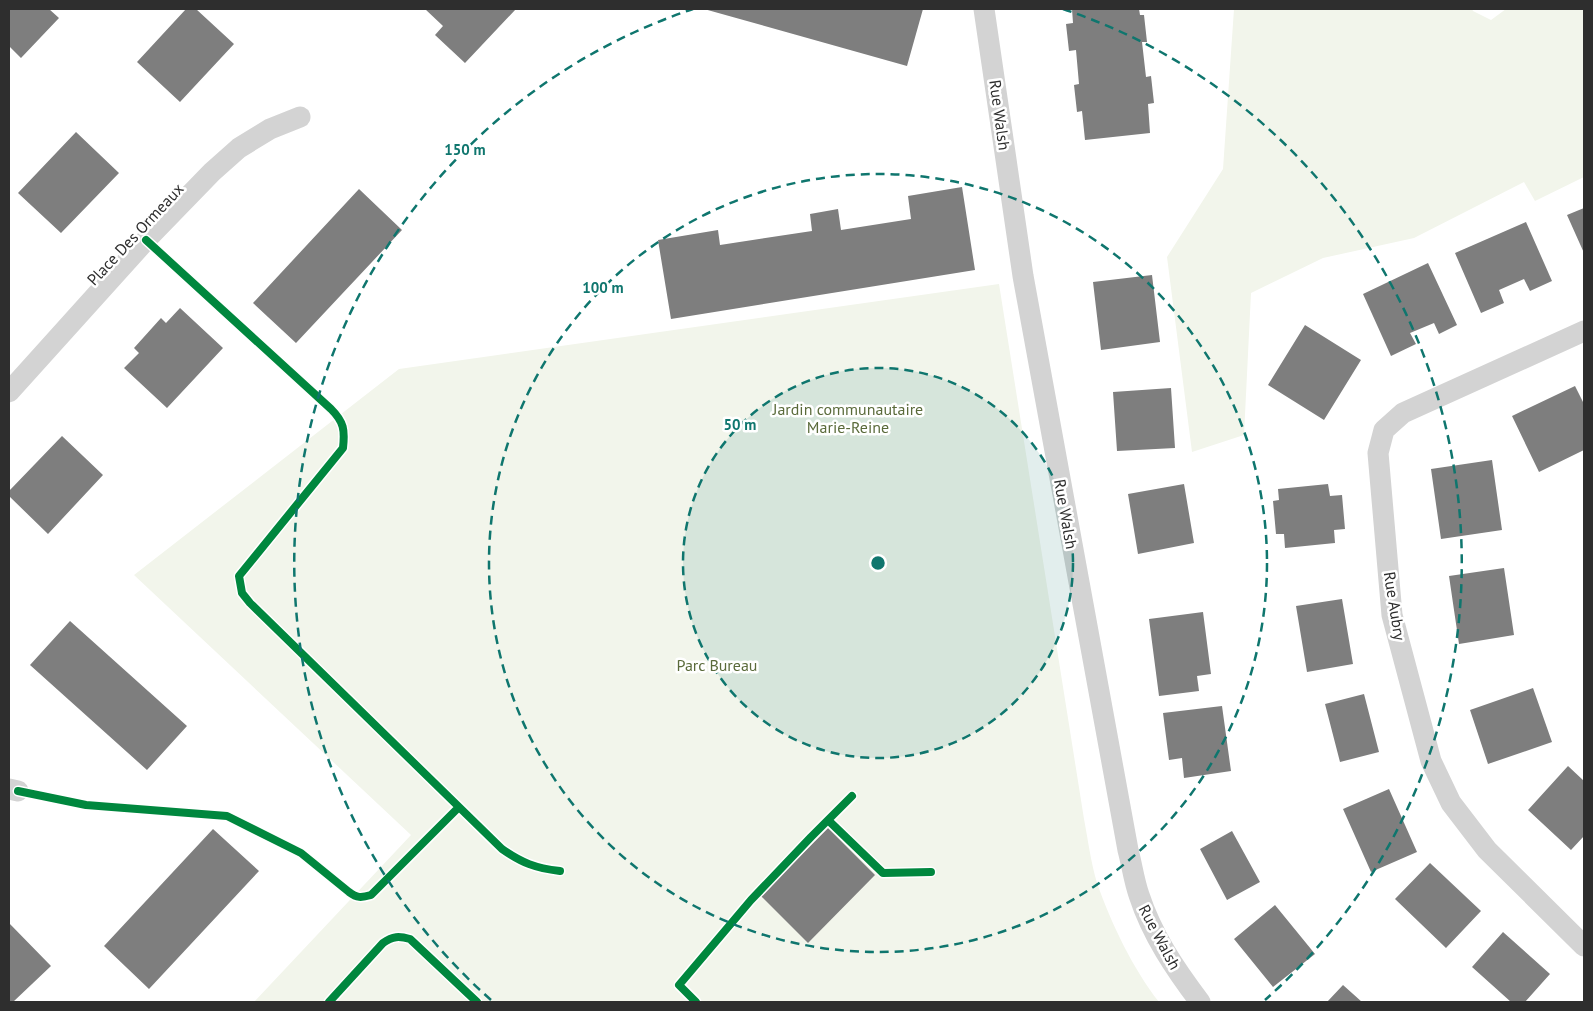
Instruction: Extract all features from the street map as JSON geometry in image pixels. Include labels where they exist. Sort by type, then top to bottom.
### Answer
[{"type":"street","name":"Rue Walsh","points":[[984,9],[1023,276],[1128,850],[1138,894],[1152,929],[1200,1002]]},
{"type":"street","name":"Place Des Ormeaux","points":[[9,392],[146,240],[212,172],[239,148],[270,129],[300,117]]},
{"type":"street","name":"Rue Aubry","points":[[1584,331],[1403,413],[1384,430],[1378,453],[1392,614],[1431,761],[1451,803],[1486,850],[1584,946]]},
{"type":"green space","points":[[1234,9],[1472,9],[1491,20],[1506,9],[1584,9],[1584,177],[1535,201],[1524,182],[1414,238],[1323,258],[1251,293],[1244,435],[1192,452],[1167,257],[1223,169]]},
{"type":"green space","name":"Parc Bureau","points":[[999,284],[1093,868],[1097,883],[1123,945],[1140,975],[1159,1002],[254,1002],[411,835],[134,575],[399,369]]},
{"type":"building","points":[[9,9],[49,9],[59,18],[21,58],[9,46]]},
{"type":"building","points":[[186,9],[196,9],[234,44],[180,102],[137,62]]},
{"type":"building","points":[[425,9],[516,9],[465,63],[435,35],[443,26]]},
{"type":"building","points":[[704,9],[923,9],[907,66]]},
{"type":"building","points":[[1072,9],[1139,9],[1140,15],[1144,15],[1147,42],[1142,42],[1146,77],[1151,76],[1154,103],[1148,104],[1150,133],[1085,140],[1082,111],[1077,112],[1074,85],[1079,84],[1076,50],[1069,51],[1066,24],[1073,23]]},
{"type":"building","points":[[76,132],[119,173],[61,233],[18,193]]},
{"type":"building","points":[[962,187],[975,270],[671,319],[658,240],[718,230],[720,245],[812,231],[810,214],[838,209],[841,230],[911,219],[908,196]]},
{"type":"building","points":[[359,189],[402,230],[296,343],[253,303]]},
{"type":"building","points":[[1584,208],[1584,253],[1567,215]]},
{"type":"building","points":[[1526,222],[1552,281],[1530,291],[1524,279],[1499,290],[1504,303],[1481,313],[1455,253]]},
{"type":"building","points":[[1428,263],[1457,325],[1439,334],[1434,323],[1410,333],[1416,344],[1391,356],[1363,294]]},
{"type":"building","points":[[1152,275],[1160,342],[1101,350],[1093,282]]},
{"type":"building","points":[[180,308],[223,348],[167,408],[124,368],[139,353],[134,348],[161,318],[166,323]]},
{"type":"building","points":[[1305,325],[1361,360],[1324,420],[1268,385]]},
{"type":"building","points":[[1575,386],[1584,404],[1584,450],[1539,472],[1512,416]]},
{"type":"building","points":[[1171,388],[1175,448],[1117,451],[1113,392]]},
{"type":"building","points":[[62,436],[103,475],[48,534],[9,496],[9,491]]},
{"type":"building","points":[[1492,460],[1502,530],[1441,539],[1431,469]]},
{"type":"building","points":[[1184,484],[1194,543],[1138,554],[1128,494]]},
{"type":"building","points":[[1328,484],[1330,496],[1342,495],[1345,529],[1334,530],[1335,543],[1285,548],[1284,534],[1276,534],[1273,501],[1279,500],[1278,489]]},
{"type":"building","points":[[1504,568],[1514,635],[1459,644],[1449,576]]},
{"type":"building","points":[[1342,599],[1353,664],[1307,672],[1296,606]]},
{"type":"building","points":[[1203,612],[1211,674],[1197,676],[1199,691],[1159,696],[1149,619]]},
{"type":"building","points":[[70,621],[187,726],[147,770],[30,665]]},
{"type":"building","points":[[1533,688],[1552,742],[1488,764],[1470,710]]},
{"type":"building","points":[[1364,694],[1379,752],[1340,762],[1325,704]]},
{"type":"building","points":[[1222,706],[1231,771],[1184,778],[1182,758],[1169,760],[1163,713]]},
{"type":"building","points":[[1568,766],[1584,781],[1584,836],[1571,850],[1528,810]]},
{"type":"building","points":[[1389,789],[1417,852],[1371,872],[1343,809]]},
{"type":"building","points":[[828,828],[875,875],[808,943],[761,896]]},
{"type":"building","points":[[213,829],[259,871],[149,989],[104,946]]},
{"type":"building","points":[[1232,831],[1260,882],[1227,900],[1200,849]]},
{"type":"building","points":[[1430,863],[1481,911],[1446,948],[1395,899]]},
{"type":"building","points":[[1275,905],[1315,954],[1273,987],[1234,939]]},
{"type":"building","points":[[9,923],[51,966],[13,1002],[9,1002]]},
{"type":"building","points":[[1503,932],[1550,974],[1525,1002],[1511,1002],[1472,967]]},
{"type":"building","points":[[1343,985],[1362,1002],[1327,1002]]},
{"type":"cycle path","points":[[146,240],[331,409],[339,418],[343,427],[343,448],[239,576],[242,593],[250,603],[502,849],[529,864],[560,871]]},
{"type":"cycle path","points":[[18,791],[86,805],[227,816],[301,853],[349,892],[359,897],[371,895],[459,807]]},
{"type":"cycle path","points":[[696,1002],[679,985],[751,900],[852,796]]},
{"type":"cycle path","points":[[829,821],[883,873],[931,872]]},
{"type":"cycle path","points":[[329,1002],[383,943],[399,937],[410,939],[477,1002]]},
{"type":"park label","name":"Jardin communautaire Marie-Reine","points":[[848,418]]}]
